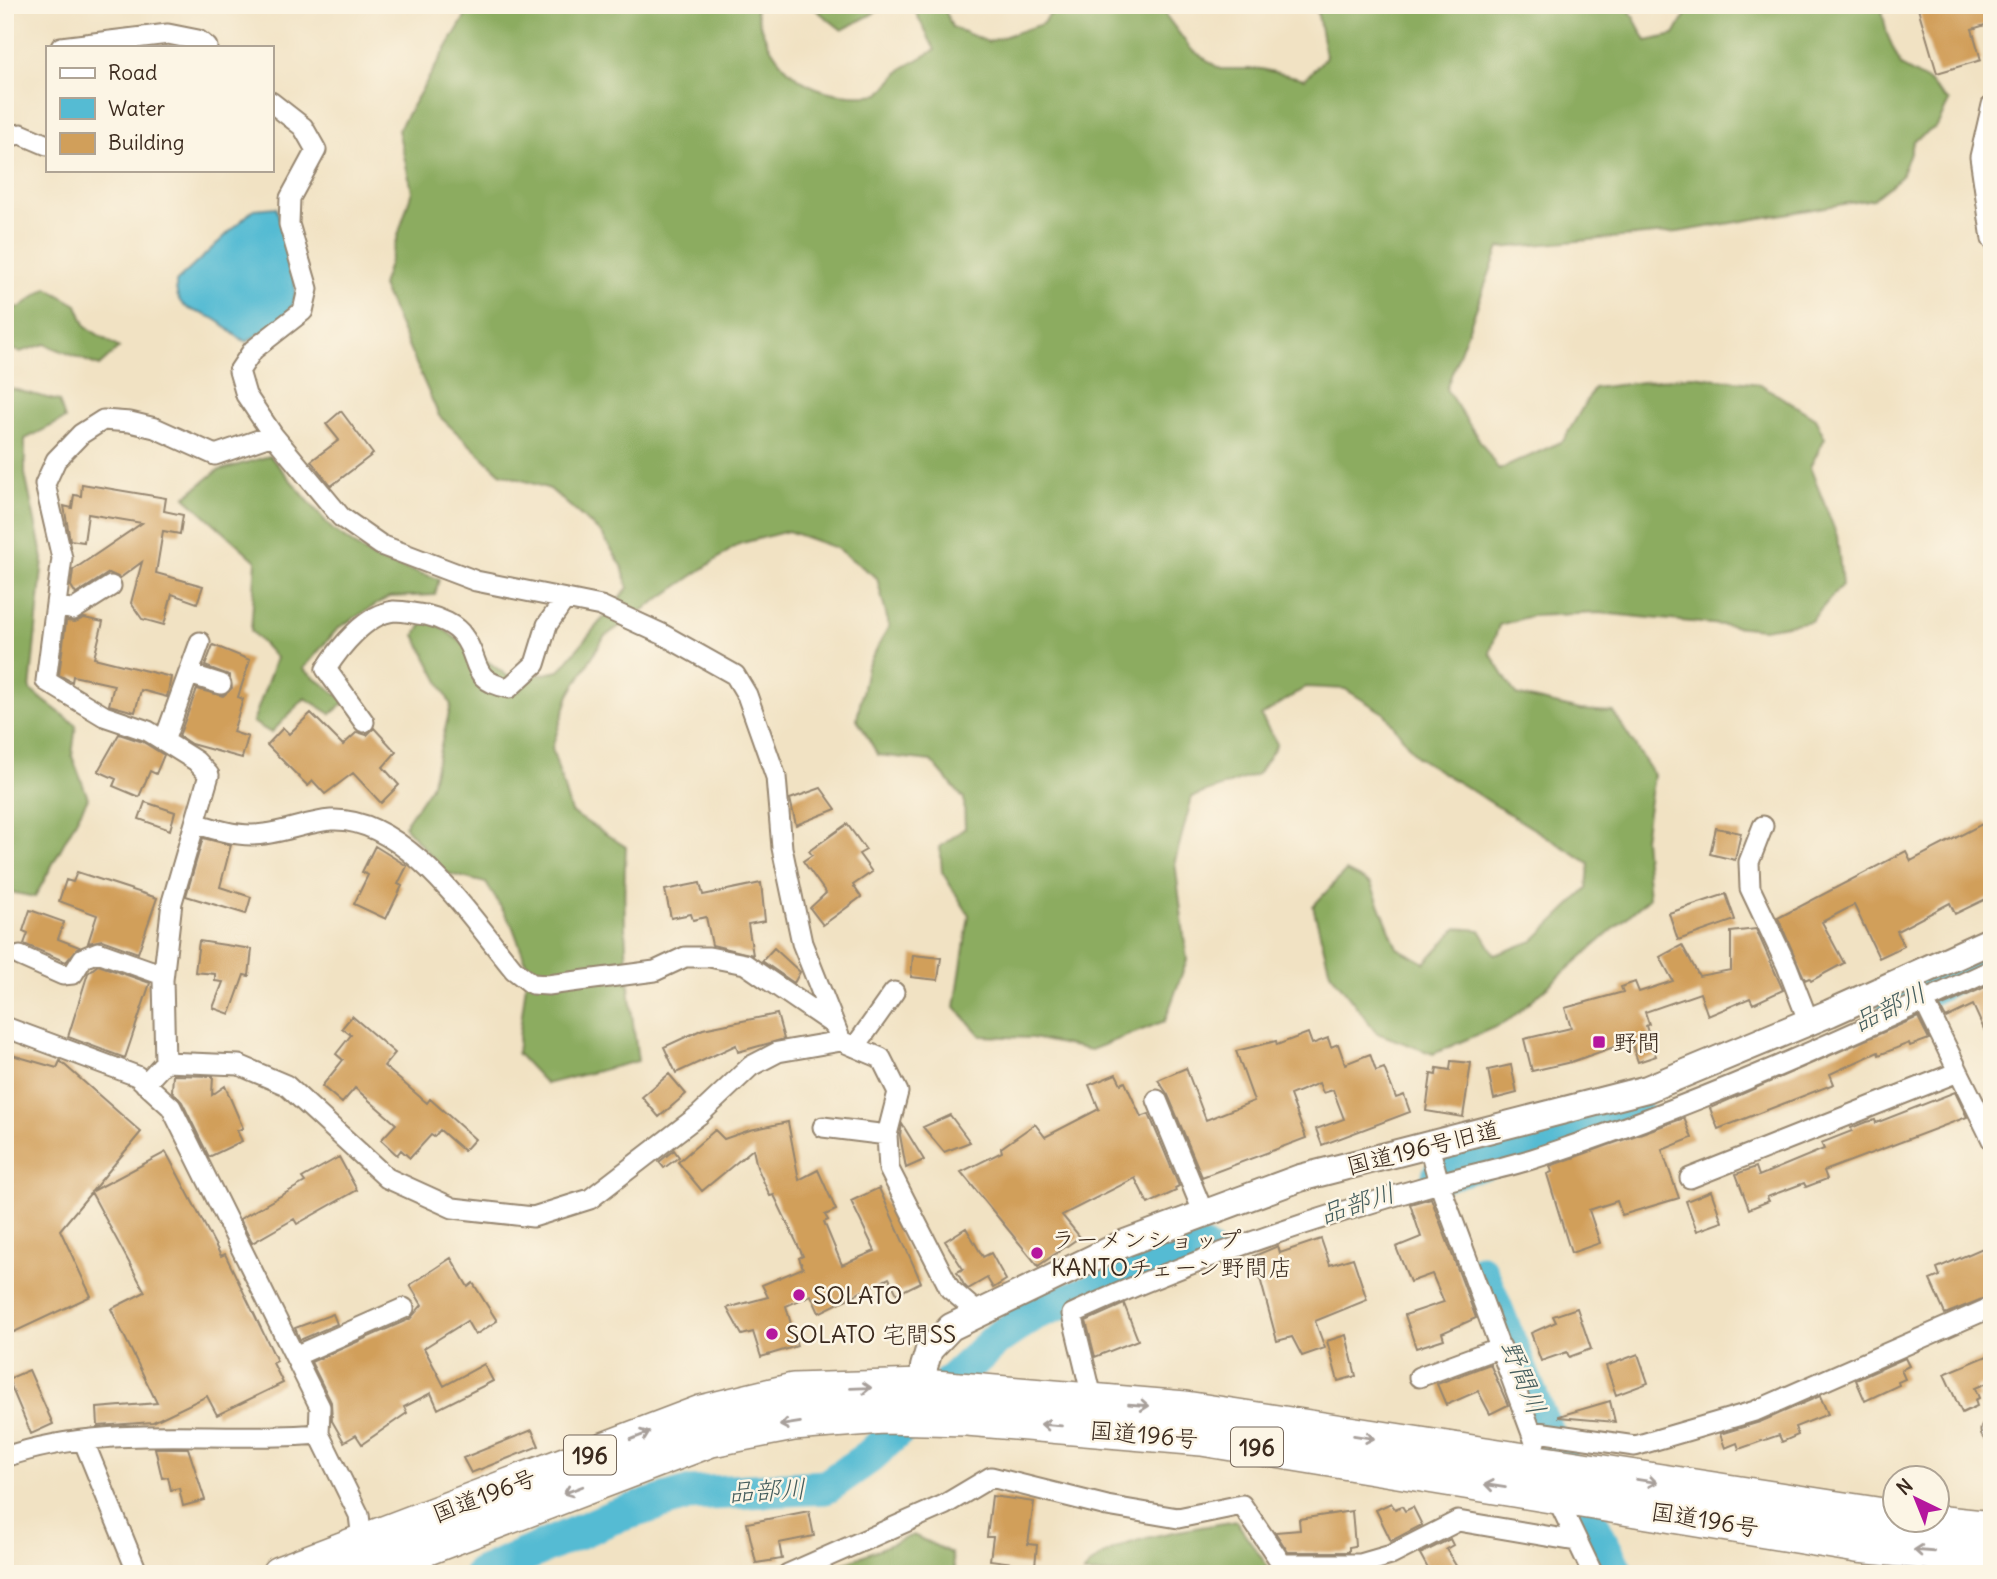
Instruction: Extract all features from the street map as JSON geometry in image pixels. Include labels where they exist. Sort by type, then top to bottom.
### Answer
[{"type":"highway","name":"国道196号","points":[[362,1565],[701,1413],[793,1391],[926,1398],[1202,1438],[1882,1516]]},
{"type":"highway","name":"国道196号","points":[[279,1574],[362,1565],[711,1439],[793,1423],[883,1416],[926,1398],[973,1391],[1185,1409],[1557,1478],[1597,1502],[1857,1545],[1992,1557]]},
{"type":"highway","points":[[1952,1525],[1992,1529]]},
{"type":"street","points":[[69,46],[168,34],[198,40],[206,46]]},
{"type":"street","points":[[273,104],[303,127],[316,149],[290,198],[289,224],[308,289],[303,311],[253,350],[239,371],[246,395],[274,435],[341,517],[381,545],[476,581],[601,606],[662,634],[735,676],[747,695],[776,777],[782,848],[802,943],[843,1037]]},
{"type":"street","points":[[1992,105],[1980,157],[1992,239]]},
{"type":"street","points":[[5,137],[21,134],[46,145]]},
{"type":"street","points":[[145,1084],[165,1062],[163,975],[172,902],[209,775],[195,761],[148,731],[104,716],[46,681],[62,558],[45,484],[56,460],[81,434],[103,420],[130,422],[155,428],[215,455],[274,435]]},
{"type":"street","points":[[56,605],[73,610],[111,586]]},
{"type":"street","points":[[365,722],[326,669],[336,653],[368,624],[391,611],[433,617],[455,628],[465,637],[473,661],[494,686],[509,688],[535,664],[547,625],[565,599]]},
{"type":"street","points":[[164,741],[200,642]]},
{"type":"street","points":[[189,674],[221,684]]},
{"type":"street","points":[[195,824],[232,834],[255,835],[328,821],[351,820],[382,831],[422,861],[514,970],[532,984],[548,985],[656,971],[685,957],[709,957],[744,964],[843,1037],[881,1058],[898,1092],[887,1135],[889,1169],[950,1289],[978,1313]]},
{"type":"street","points":[[1763,827],[1749,862],[1750,887],[1787,966],[1808,1020]]},
{"type":"street","name":"国道196号旧道","points":[[926,1398],[929,1350],[951,1327],[1125,1243],[1300,1178],[1647,1089],[1912,977],[1992,940]]},
{"type":"street","points":[[20,956],[63,975],[73,974],[83,958],[98,952],[163,975]]},
{"type":"street","points":[[1093,1401],[1072,1314],[1203,1259],[1440,1183],[1518,1163],[1712,1094],[1992,970]]},
{"type":"street","points":[[1912,977],[1992,1140]]},
{"type":"street","points":[[165,1062],[239,1065],[286,1085],[387,1178],[453,1208],[533,1217],[590,1199],[699,1115],[751,1066],[778,1052],[843,1037],[894,992]]},
{"type":"street","points":[[5,1027],[137,1076],[171,1107],[320,1406],[319,1434],[359,1515],[362,1565]]},
{"type":"street","points":[[1690,1178],[1958,1072]]},
{"type":"street","points":[[1157,1100],[1204,1214]]},
{"type":"street","points":[[823,1127],[887,1135]]},
{"type":"street","points":[[1429,1146],[1440,1183],[1531,1431],[1557,1478],[1576,1541],[1592,1574]]},
{"type":"street","points":[[295,1356],[404,1307]]},
{"type":"street","points":[[1531,1431],[1635,1446],[1755,1410],[1992,1307]]},
{"type":"street","points":[[1419,1377],[1501,1347]]},
{"type":"street","points":[[5,1457],[31,1448],[154,1434],[319,1434]]},
{"type":"street","points":[[84,1442],[138,1574]]},
{"type":"street","points":[[788,1574],[944,1505],[991,1477],[1107,1506],[1178,1518],[1242,1505],[1285,1569],[1360,1564],[1391,1555],[1458,1521],[1576,1541]]},
{"type":"green space","points":[[472,5],[754,5],[761,28],[783,65],[814,87],[855,95],[880,94],[903,68],[935,50],[912,5],[943,5],[952,27],[988,42],[1042,24],[1058,5],[1164,5],[1167,17],[1191,49],[1220,69],[1261,69],[1305,79],[1326,57],[1316,5],[1627,5],[1646,41],[1674,35],[1691,5],[1881,5],[1887,34],[1901,66],[1928,81],[1949,102],[1937,126],[1914,141],[1901,177],[1873,199],[1678,232],[1499,248],[1446,389],[1499,470],[1563,441],[1594,388],[1692,376],[1760,384],[1815,418],[1825,438],[1810,467],[1837,536],[1842,585],[1811,621],[1763,629],[1599,613],[1531,616],[1499,625],[1490,653],[1516,695],[1580,710],[1613,712],[1654,775],[1644,838],[1649,898],[1507,1022],[1433,1054],[1377,1033],[1330,972],[1313,906],[1346,871],[1371,884],[1397,948],[1425,963],[1457,928],[1480,930],[1495,955],[1533,941],[1587,889],[1589,863],[1417,757],[1385,714],[1345,689],[1306,687],[1261,716],[1277,744],[1258,774],[1192,797],[1175,861],[1187,960],[1165,1021],[1091,1050],[1032,1038],[981,1036],[955,1007],[969,915],[942,872],[940,847],[965,828],[964,799],[931,761],[878,755],[857,719],[867,667],[889,626],[877,578],[836,548],[788,531],[739,544],[604,637],[569,695],[552,748],[571,812],[626,847],[626,954],[638,1061],[546,1084],[517,1053],[528,968],[512,925],[486,883],[446,873],[404,826],[431,786],[451,705],[415,635],[427,617],[513,680],[559,671],[628,588],[622,566],[601,533],[550,489],[500,473],[439,416],[382,286],[412,191],[398,130]]},
{"type":"green space","points":[[810,5],[889,5],[842,30]]},
{"type":"green space","points":[[47,288],[77,305],[86,327],[119,348],[99,366],[45,344],[20,352],[5,347],[5,304],[19,308]]},
{"type":"green space","points":[[5,387],[59,401],[65,419],[25,439],[25,474],[43,559],[30,690],[76,725],[72,756],[88,798],[35,897],[5,891],[5,536],[13,491],[5,478]]},
{"type":"green space","points":[[270,456],[332,529],[376,560],[439,579],[435,595],[389,597],[338,628],[303,669],[346,701],[331,714],[305,698],[271,733],[253,722],[276,658],[251,631],[256,561],[185,497],[217,471]]},
{"type":"green space","points":[[1236,1521],[1273,1574],[1083,1574],[1095,1561],[1131,1543],[1176,1531]]},
{"type":"green space","points":[[913,1535],[951,1553],[956,1574],[817,1574]]},
{"type":"water","points":[[276,207],[294,273],[295,299],[282,318],[247,342],[213,318],[185,306],[177,293],[176,282],[254,209]]},
{"type":"building","points":[[1917,5],[1992,5],[1992,23],[1972,29],[1981,60],[1937,73]]},
{"type":"building","points":[[341,411],[373,454],[331,486],[311,461],[339,440],[326,424]]},
{"type":"building","points":[[82,484],[166,498],[164,511],[183,515],[180,534],[163,531],[156,573],[203,586],[197,603],[172,594],[164,625],[142,619],[131,603],[142,562],[120,578],[109,573],[76,594],[71,586],[73,570],[142,523],[88,514],[84,542],[70,540],[64,506],[72,508],[74,495],[81,496]]},
{"type":"building","points":[[84,618],[103,622],[94,658],[171,677],[167,697],[141,690],[135,712],[109,705],[114,685],[73,676],[72,682],[59,675],[66,621],[75,622]]},
{"type":"building","points":[[213,645],[250,660],[238,697],[243,699],[233,732],[248,737],[242,758],[191,744],[179,736],[197,689],[223,696],[232,688],[229,675],[205,666]]},
{"type":"building","points":[[311,713],[343,745],[357,732],[367,735],[374,728],[396,752],[383,767],[399,785],[381,803],[353,773],[325,794],[313,781],[308,786],[267,745],[283,728],[289,734]]},
{"type":"building","points":[[119,734],[143,742],[164,755],[156,774],[150,771],[139,797],[113,786],[116,779],[98,771]]},
{"type":"building","points":[[821,788],[836,809],[796,825],[790,799]]},
{"type":"building","points":[[145,802],[175,812],[170,830],[139,819]]},
{"type":"building","points":[[1986,822],[1992,832],[1992,896],[1955,914],[1950,903],[1897,931],[1904,946],[1879,958],[1854,905],[1822,922],[1844,963],[1811,981],[1809,978],[1805,980],[1778,918],[1906,851],[1911,861]]},
{"type":"building","points":[[847,824],[866,850],[859,854],[872,872],[853,885],[861,897],[823,925],[810,908],[826,893],[803,861],[812,855],[809,851]]},
{"type":"building","points":[[1716,828],[1741,833],[1735,860],[1710,854]]},
{"type":"building","points":[[203,838],[231,845],[220,887],[251,897],[246,914],[186,896]]},
{"type":"building","points":[[375,846],[407,866],[398,884],[402,886],[386,919],[354,904],[368,875],[362,872]]},
{"type":"building","points":[[77,872],[157,898],[138,953],[102,940],[88,943],[97,915],[59,901],[66,880],[73,882]]},
{"type":"building","points":[[700,883],[703,895],[761,883],[765,921],[748,924],[753,955],[712,945],[706,917],[693,920],[691,914],[671,918],[665,890]]},
{"type":"building","points":[[1726,894],[1735,920],[1678,940],[1669,913]]},
{"type":"building","points":[[30,910],[64,922],[58,939],[79,947],[66,962],[24,944],[28,933],[23,931]]},
{"type":"building","points":[[1756,929],[1783,990],[1753,1004],[1750,998],[1708,1016],[1700,993],[1645,1012],[1649,1024],[1646,1026],[1656,1056],[1638,1062],[1631,1041],[1571,1062],[1532,1071],[1524,1039],[1571,1028],[1565,1008],[1623,992],[1621,987],[1635,982],[1639,992],[1673,981],[1660,957],[1682,945],[1699,976],[1731,970],[1731,932]]},
{"type":"building","points":[[199,941],[252,949],[249,976],[244,975],[230,1014],[213,1008],[223,982],[215,981],[215,974],[195,972]]},
{"type":"building","points":[[774,948],[800,972],[794,983],[762,961]]},
{"type":"building","points":[[913,955],[941,958],[938,980],[911,977]]},
{"type":"building","points":[[98,965],[150,983],[125,1058],[68,1037],[88,973]]},
{"type":"building","points":[[1992,984],[1992,1047],[1973,1005],[1946,1018],[1940,1007]]},
{"type":"building","points":[[777,1014],[784,1039],[738,1052],[736,1045],[676,1073],[664,1047],[703,1029]]},
{"type":"building","points":[[352,1016],[395,1053],[384,1066],[427,1103],[430,1099],[475,1139],[464,1151],[440,1130],[434,1137],[431,1135],[410,1158],[401,1150],[397,1155],[381,1140],[396,1124],[355,1088],[342,1103],[322,1086],[343,1060],[336,1054],[351,1035],[342,1028]]},
{"type":"building","points":[[1918,1017],[1929,1039],[1910,1046],[1909,1043],[1879,1055],[1878,1052],[1830,1074],[1834,1084],[1718,1129],[1710,1108]]},
{"type":"building","points":[[1308,1033],[1312,1044],[1328,1038],[1331,1047],[1338,1044],[1345,1064],[1370,1054],[1376,1071],[1384,1068],[1396,1098],[1404,1095],[1410,1112],[1322,1145],[1316,1129],[1344,1119],[1333,1090],[1323,1093],[1319,1083],[1290,1095],[1306,1138],[1202,1177],[1168,1095],[1158,1080],[1186,1068],[1206,1120],[1254,1101],[1236,1051],[1276,1041],[1277,1045]]},
{"type":"building","points":[[5,1053],[57,1068],[60,1061],[141,1132],[60,1230],[91,1296],[12,1333],[5,1318]]},
{"type":"building","points":[[1451,1061],[1471,1063],[1463,1117],[1426,1111],[1431,1074],[1436,1075],[1437,1068],[1450,1070]]},
{"type":"building","points":[[1511,1065],[1517,1093],[1494,1099],[1488,1070]]},
{"type":"building","points":[[669,1074],[686,1094],[659,1117],[642,1097]]},
{"type":"building","points":[[1116,1074],[1121,1084],[1125,1082],[1141,1117],[1149,1114],[1179,1186],[1175,1188],[1176,1191],[1148,1204],[1135,1178],[1062,1215],[1080,1237],[1038,1266],[961,1172],[1002,1152],[1001,1148],[1035,1124],[1045,1137],[1099,1109],[1089,1085]]},
{"type":"building","points":[[173,1075],[213,1076],[212,1095],[225,1086],[243,1128],[237,1131],[242,1141],[209,1157],[182,1102],[172,1091]]},
{"type":"building","points":[[1955,1092],[1967,1117],[1824,1171],[1827,1179],[1806,1187],[1804,1183],[1767,1197],[1769,1201],[1749,1209],[1736,1174],[1756,1167],[1759,1176],[1824,1149],[1821,1143],[1852,1131],[1851,1128],[1875,1120],[1876,1123]]},
{"type":"building","points":[[950,1115],[970,1142],[944,1152],[923,1127]]},
{"type":"building","points":[[1684,1118],[1692,1138],[1662,1150],[1679,1198],[1622,1215],[1617,1201],[1589,1210],[1600,1243],[1571,1253],[1547,1174],[1552,1172],[1550,1166]]},
{"type":"building","points":[[788,1122],[799,1180],[818,1170],[836,1210],[825,1215],[828,1220],[824,1222],[842,1265],[875,1251],[851,1201],[879,1188],[921,1282],[897,1294],[889,1278],[819,1313],[811,1295],[786,1306],[797,1346],[761,1357],[753,1332],[742,1335],[727,1308],[768,1297],[762,1285],[803,1268],[799,1258],[803,1256],[774,1195],[770,1196],[757,1167],[753,1149],[702,1191],[678,1162],[715,1130],[724,1139]]},
{"type":"building","points":[[902,1124],[924,1160],[906,1168],[900,1135]]},
{"type":"building","points":[[674,1150],[679,1157],[664,1168],[659,1162]]},
{"type":"building","points":[[166,1152],[221,1256],[225,1254],[277,1361],[273,1363],[283,1383],[217,1415],[207,1396],[153,1422],[98,1426],[97,1408],[157,1403],[111,1309],[145,1292],[91,1192]]},
{"type":"building","points":[[339,1157],[357,1190],[297,1224],[294,1219],[252,1243],[240,1219],[305,1182],[302,1178]]},
{"type":"building","points":[[1711,1191],[1722,1222],[1697,1231],[1686,1201]]},
{"type":"building","points":[[1431,1198],[1476,1318],[1442,1333],[1444,1339],[1416,1348],[1405,1315],[1444,1302],[1432,1274],[1410,1282],[1396,1247],[1421,1237],[1410,1204]]},
{"type":"building","points":[[966,1228],[983,1257],[991,1253],[1006,1280],[993,1288],[987,1278],[968,1289],[957,1272],[963,1269],[945,1241]]},
{"type":"building","points":[[1321,1239],[1330,1265],[1353,1258],[1367,1300],[1315,1321],[1325,1348],[1302,1356],[1292,1337],[1277,1341],[1254,1256],[1278,1246],[1280,1253]]},
{"type":"building","points":[[1992,1244],[1992,1295],[1945,1314],[1930,1280],[1940,1276],[1937,1268]]},
{"type":"building","points":[[451,1258],[468,1287],[473,1283],[497,1321],[475,1335],[467,1321],[424,1348],[444,1386],[484,1364],[493,1381],[438,1409],[431,1393],[404,1407],[407,1413],[362,1444],[356,1435],[344,1442],[332,1421],[331,1402],[311,1362],[410,1319],[422,1305],[410,1285]]},
{"type":"building","points":[[1124,1304],[1138,1340],[1095,1357],[1086,1321]]},
{"type":"building","points":[[1577,1308],[1591,1349],[1569,1357],[1567,1352],[1541,1361],[1531,1333],[1556,1322],[1553,1316]]},
{"type":"building","points":[[333,1314],[337,1324],[300,1340],[295,1328]]},
{"type":"building","points":[[1346,1335],[1356,1376],[1338,1381],[1327,1341]]},
{"type":"building","points":[[1638,1354],[1648,1383],[1616,1395],[1606,1366]]},
{"type":"building","points":[[1992,1354],[1992,1381],[1975,1388],[1979,1398],[1975,1400],[1977,1406],[1962,1413],[1944,1374]]},
{"type":"building","points":[[1905,1358],[1909,1366],[1901,1370],[1905,1379],[1898,1382],[1899,1385],[1865,1401],[1856,1380]]},
{"type":"building","points":[[1490,1364],[1508,1405],[1490,1414],[1478,1391],[1446,1405],[1437,1384]]},
{"type":"building","points":[[29,1370],[53,1424],[31,1434],[8,1379]]},
{"type":"building","points":[[1820,1396],[1828,1414],[1795,1427],[1798,1435],[1782,1442],[1779,1435],[1739,1449],[1737,1443],[1725,1448],[1720,1434],[1760,1422]]},
{"type":"building","points":[[1610,1401],[1615,1422],[1559,1417],[1559,1416]]},
{"type":"building","points":[[532,1430],[539,1446],[471,1473],[463,1458]]},
{"type":"building","points":[[155,1448],[188,1448],[205,1500],[183,1506],[179,1488],[171,1490],[168,1477],[162,1478]]},
{"type":"building","points":[[992,1496],[1034,1502],[1028,1544],[1037,1545],[1035,1566],[990,1560],[993,1537],[987,1537]]},
{"type":"building","points":[[1391,1503],[1395,1509],[1402,1506],[1405,1511],[1413,1507],[1422,1525],[1391,1541],[1376,1510]]},
{"type":"building","points":[[809,1511],[814,1536],[779,1543],[782,1559],[756,1563],[747,1523]]},
{"type":"building","points":[[1352,1511],[1355,1546],[1349,1547],[1349,1552],[1288,1552],[1275,1532],[1300,1530],[1299,1519]]},
{"type":"building","points":[[1450,1539],[1453,1545],[1446,1549],[1461,1574],[1431,1574],[1420,1554]]},
{"type":"waterway","name":"品部川","points":[[1895,1006],[1974,966],[1992,965]]},
{"type":"waterway","name":"品部川","points":[[1439,1176],[1637,1115]]},
{"type":"waterway","name":"品部川","points":[[481,1574],[613,1517],[688,1494],[826,1487],[869,1457],[998,1338],[1035,1313],[1138,1273],[1206,1251]]},
{"type":"waterway","name":"野間川","points":[[1481,1272],[1538,1414],[1617,1574]]},
{"type":"place","name":"野間","points":[[1599,1042]]},
{"type":"place","name":"ラーメンショップ KANTOチェーン野間店","points":[[1037,1253]]},
{"type":"place","name":"SOLATO","points":[[799,1295]]},
{"type":"place","name":"SOLATO 宅間SS","points":[[772,1334]]}]
